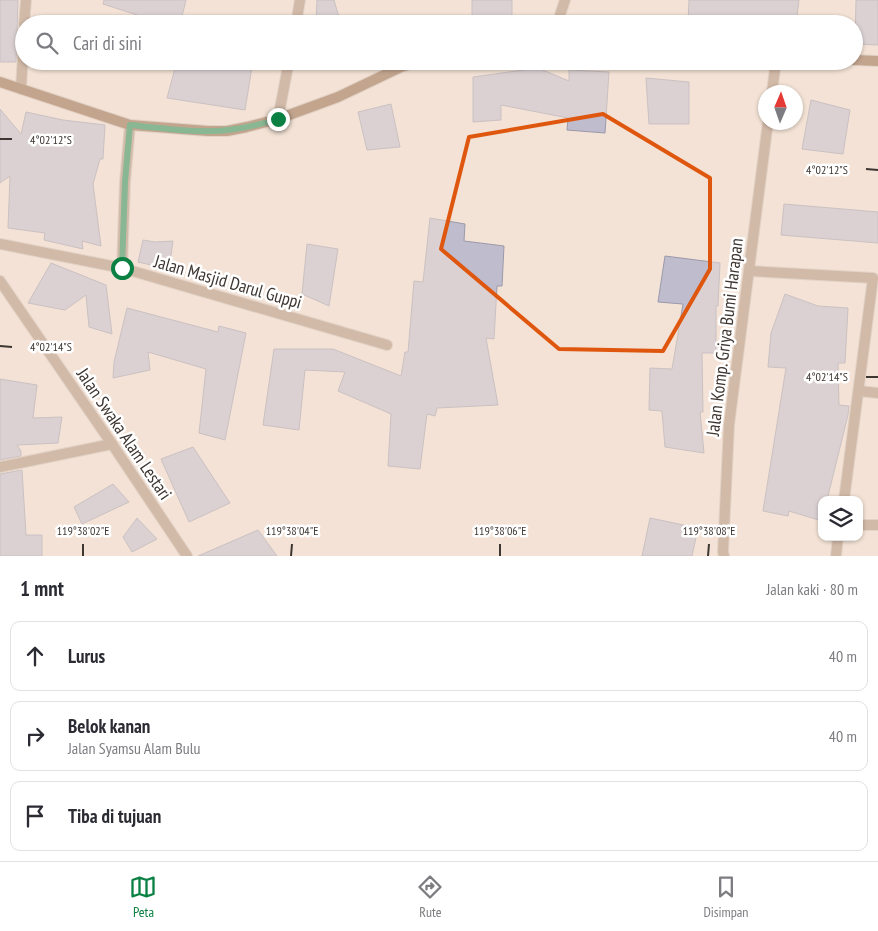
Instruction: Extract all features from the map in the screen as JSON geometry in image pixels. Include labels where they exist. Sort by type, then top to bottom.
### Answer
[{"type":"street","points":[[25,15],[26,0]]},
{"type":"street","points":[[298,15],[300,0]]},
{"type":"street","points":[[560,15],[565,0]]},
{"type":"street","points":[[863,60],[878,61]]},
{"type":"street","points":[[21,89],[22,70]]},
{"type":"street","points":[[278,119],[287,70]]},
{"type":"street","points":[[0,82],[130,125],[217,131],[247,128],[278,119],[338,97],[395,70]]},
{"type":"street","points":[[773,85],[775,70]]},
{"type":"street","points":[[122,268],[125,182],[130,125]]},
{"type":"street","name":"Jalan Komp. Griya Bumi Harapan","points":[[724,556],[729,425],[767,130]]},
{"type":"street","name":"Jalan Masjid Darul Guppi","points":[[0,244],[122,268],[387,345]]},
{"type":"street","points":[[749,271],[875,278],[845,496]]},
{"type":"street","name":"Jalan Swaka Alam Lestari","points":[[0,281],[187,556]]},
{"type":"street","points":[[859,391],[878,393]]},
{"type":"street","points":[[0,467],[112,444]]},
{"type":"street","points":[[863,525],[878,526]]},
{"type":"street","points":[[836,556],[838,541]]},
{"type":"highlighted area","points":[[603,114],[710,178],[710,269],[663,351],[559,349],[441,249],[469,137]]},
{"type":"building","points":[[0,0],[18,0],[18,15],[15,15],[15,62],[0,62]]},
{"type":"building","points":[[104,0],[186,0],[182,15],[137,15],[103,4]]},
{"type":"building","points":[[317,0],[334,0],[338,15],[316,15]]},
{"type":"building","points":[[472,0],[512,0],[512,15],[472,15]]},
{"type":"building","points":[[689,0],[799,0],[797,15],[688,15]]},
{"type":"building","points":[[856,0],[878,0],[878,45],[863,44],[863,15],[856,15]]},
{"type":"building","points":[[175,70],[252,70],[245,110],[167,98]]},
{"type":"building","points":[[524,70],[543,70],[569,81],[569,70],[609,72],[605,133],[567,130],[568,118],[501,105],[501,120],[473,122],[473,77]]},
{"type":"building","points":[[646,78],[689,82],[689,124],[649,124]]},
{"type":"building","points":[[811,100],[850,110],[843,154],[802,149]]},
{"type":"building","points":[[391,104],[400,147],[367,150],[358,112]]},
{"type":"building","points":[[0,109],[21,134],[26,112],[63,120],[105,125],[103,159],[100,159],[93,184],[101,246],[82,241],[83,249],[44,240],[45,233],[8,228],[10,176],[0,183]]},
{"type":"building","points":[[784,204],[878,212],[878,243],[781,235]]},
{"type":"building","points":[[430,218],[465,224],[464,241],[504,246],[502,286],[497,286],[494,339],[486,338],[498,405],[437,408],[435,416],[427,414],[420,469],[388,466],[391,414],[338,391],[345,372],[305,370],[299,430],[263,425],[274,349],[333,349],[401,376],[405,352],[408,352],[414,281],[423,282]]},
{"type":"building","points":[[143,240],[155,242],[173,241],[169,269],[138,262]]},
{"type":"building","points":[[307,244],[338,249],[329,306],[302,294]]},
{"type":"building","points":[[665,256],[720,263],[718,306],[716,306],[716,353],[702,353],[703,412],[700,412],[704,453],[665,447],[662,411],[649,410],[650,368],[672,369],[683,304],[658,302]]},
{"type":"building","points":[[51,263],[106,285],[112,334],[89,327],[86,295],[65,310],[28,303]]},
{"type":"building","points":[[785,294],[818,306],[848,308],[845,363],[838,363],[839,405],[849,406],[848,415],[828,496],[818,496],[818,520],[789,511],[788,516],[763,511],[786,368],[768,367],[771,333]]},
{"type":"building","points":[[127,308],[218,332],[219,326],[246,333],[225,440],[199,433],[206,369],[148,352],[150,370],[113,378],[114,362]]},
{"type":"building","points":[[0,379],[37,385],[33,418],[62,417],[58,443],[17,445],[21,451],[21,456],[0,460]]},
{"type":"building","points":[[193,447],[230,503],[189,522],[161,459]]},
{"type":"building","points":[[22,470],[26,535],[42,535],[42,556],[0,556],[0,474]]},
{"type":"building","points":[[113,484],[129,502],[82,524],[74,507]]},
{"type":"building","points":[[137,518],[157,539],[132,552],[123,537]]},
{"type":"building","points":[[650,518],[698,528],[692,556],[642,556]]},
{"type":"building","points":[[258,530],[277,556],[198,556]]},
{"type":"route","points":[[122,268],[125,182],[130,125],[208,131],[247,128],[278,119]]}]
